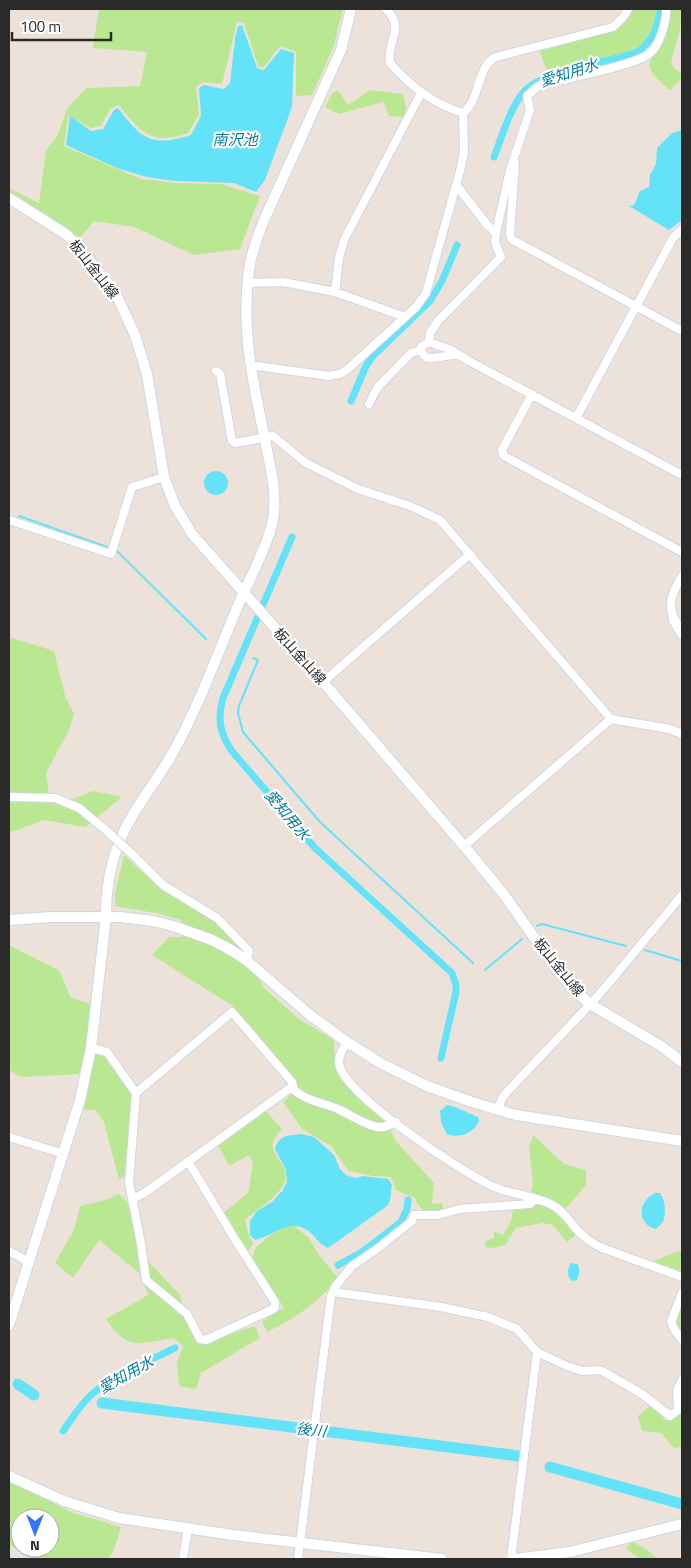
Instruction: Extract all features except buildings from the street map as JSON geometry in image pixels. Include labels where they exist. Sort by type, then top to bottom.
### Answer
[{"type":"street","points":[[9,1325],[64,1154],[78,1107],[92,1048],[106,917],[108,879],[122,836],[182,736],[270,531],[274,512],[274,488],[251,367],[245,324],[245,304],[251,261],[264,220],[340,50],[351,9]]},
{"type":"street","points":[[386,9],[392,16],[395,26],[389,56],[390,63],[421,94],[448,109],[463,113]]},
{"type":"street","points":[[251,367],[257,366],[330,376],[340,374],[362,357],[416,307],[428,290],[434,260],[456,186],[464,152],[463,113],[471,105],[488,63],[492,59],[612,27],[624,16],[628,9]]},
{"type":"street","points":[[429,342],[430,333],[438,321],[501,256],[496,242],[496,233],[510,170],[530,110],[527,96],[539,85],[547,82],[635,61],[650,53],[661,34],[666,9]]},
{"type":"street","points":[[335,292],[339,258],[344,240],[421,94]]},
{"type":"street","points":[[515,157],[511,239],[682,331]]},
{"type":"street","points":[[456,186],[488,226],[496,233]]},
{"type":"street","name":"板山金山線","points":[[9,198],[67,235],[97,268],[115,292],[135,335],[147,374],[154,427],[164,477],[175,506],[192,534],[464,846],[502,892],[572,988],[590,1004],[661,1046],[682,1062]]},
{"type":"street","points":[[576,418],[673,238],[682,229]]},
{"type":"street","points":[[248,283],[283,282],[335,292],[405,317]]},
{"type":"street","points":[[369,404],[377,388],[411,353],[421,350],[421,347],[429,342],[449,348],[682,475]]},
{"type":"street","points":[[421,350],[424,356],[430,359],[448,354],[459,355]]},
{"type":"street","points":[[216,371],[221,379],[232,442],[273,436],[306,463],[358,489],[410,506],[440,520],[611,719],[670,729],[682,734]]},
{"type":"street","points":[[532,394],[502,450],[504,456],[682,552]]},
{"type":"street","points":[[9,520],[110,554],[132,487],[164,477]]},
{"type":"street","points":[[323,682],[470,554]]},
{"type":"street","points":[[682,576],[671,599],[670,607],[674,620],[682,634]]},
{"type":"street","points":[[464,846],[611,719]]},
{"type":"street","points":[[9,797],[24,799],[56,798],[79,808],[108,832],[163,885],[216,918],[249,951],[245,959]]},
{"type":"street","points":[[498,1110],[506,1093],[590,1004],[682,895]]},
{"type":"street","points":[[9,920],[51,917],[106,917],[144,920],[173,926],[212,940],[231,950],[245,959],[310,1015],[347,1042],[382,1064],[427,1086],[498,1110],[542,1119],[682,1141]]},
{"type":"street","points":[[136,1093],[232,1012],[292,1082],[292,1088],[305,1098],[337,1109],[375,1126],[385,1127],[396,1122]]},
{"type":"street","points":[[347,1042],[339,1059],[343,1074],[358,1092],[438,1155],[490,1186],[546,1202],[559,1209],[580,1234],[597,1245],[682,1277]]},
{"type":"street","points":[[92,1048],[107,1052],[136,1093],[129,1183],[146,1280],[187,1314],[200,1339],[206,1340],[273,1309],[275,1302],[188,1161]]},
{"type":"street","points":[[133,1199],[146,1192],[293,1086]]},
{"type":"street","points":[[9,1137],[64,1154]]},
{"type":"street","points":[[298,1559],[330,1296],[335,1287],[352,1266],[412,1221],[414,1215],[438,1215],[459,1209],[530,1204],[535,1199]]},
{"type":"street","points":[[9,1251],[29,1262]]},
{"type":"street","points":[[333,1292],[441,1306],[488,1317],[517,1330],[537,1352],[574,1370],[600,1370],[642,1394],[670,1416],[678,1410],[677,1390],[682,1380]]},
{"type":"street","points":[[682,1293],[671,1322],[682,1340]]},
{"type":"street","points":[[511,1559],[537,1352]]},
{"type":"street","points":[[9,1476],[64,1501],[120,1518],[171,1527],[300,1542],[395,1557],[442,1559]]},
{"type":"street","points":[[515,1559],[570,1552],[682,1524]]},
{"type":"street","points":[[183,1559],[188,1528]]},
{"type":"green space","points":[[99,9],[343,9],[333,48],[312,95],[296,96],[296,52],[280,46],[263,68],[258,66],[244,23],[237,22],[222,84],[203,82],[196,87],[199,115],[188,133],[165,138],[148,134],[134,123],[119,105],[110,109],[101,126],[91,128],[68,116],[64,146],[141,179],[177,183],[221,184],[260,196],[240,249],[194,255],[134,227],[94,221],[80,238],[46,214],[9,193],[9,188],[39,203],[46,151],[58,134],[67,109],[86,88],[140,86],[147,52],[93,48]]},
{"type":"green space","points":[[630,9],[659,9],[649,36],[640,45],[627,53],[555,72],[546,68],[539,49],[605,31]]},
{"type":"green space","points":[[668,9],[682,9],[680,29],[671,63],[675,69],[682,73],[682,78],[670,90],[652,73],[650,66],[650,61],[665,29]]},
{"type":"green space","points":[[338,90],[348,105],[370,90],[403,94],[406,108],[404,117],[389,116],[383,102],[339,114],[325,107],[332,93]]},
{"type":"green space","points":[[9,637],[54,651],[65,696],[74,714],[68,732],[46,773],[50,802],[60,804],[93,791],[122,797],[85,827],[44,820],[11,832],[9,841]]},
{"type":"green space","points":[[124,855],[156,885],[215,921],[241,947],[264,988],[299,1019],[334,1040],[335,1068],[354,1093],[387,1120],[395,1140],[434,1183],[432,1204],[442,1203],[444,1210],[430,1212],[423,1210],[415,1198],[396,1190],[391,1177],[373,1176],[349,1171],[331,1146],[302,1129],[283,1102],[298,1088],[233,1006],[152,955],[169,937],[182,937],[181,920],[160,914],[115,906],[115,892]]},
{"type":"green space","points":[[9,945],[59,970],[71,998],[90,1004],[86,1058],[81,1074],[21,1077],[9,1070]]},
{"type":"green space","points":[[96,1053],[105,1053],[132,1090],[128,1173],[119,1180],[104,1122],[95,1110],[83,1109]]},
{"type":"green space","points":[[265,1110],[282,1129],[275,1137],[273,1144],[276,1156],[286,1173],[285,1181],[279,1192],[245,1219],[249,1236],[253,1243],[247,1253],[223,1213],[248,1193],[253,1164],[249,1155],[229,1166],[217,1144]]},
{"type":"green space","points":[[533,1135],[564,1164],[586,1170],[586,1185],[564,1211],[566,1222],[577,1234],[567,1242],[553,1225],[542,1223],[516,1228],[505,1245],[495,1248],[485,1247],[485,1241],[494,1238],[494,1231],[503,1235],[511,1222],[513,1209],[530,1201],[533,1183],[529,1148]]},
{"type":"green space","points":[[119,1194],[139,1216],[148,1261],[180,1295],[184,1315],[199,1344],[255,1326],[260,1338],[201,1373],[196,1389],[179,1386],[177,1362],[183,1346],[173,1338],[142,1343],[127,1341],[106,1319],[148,1295],[139,1273],[99,1240],[73,1278],[55,1263],[74,1230],[80,1206],[102,1201]]},
{"type":"green space","points":[[292,1224],[309,1238],[319,1255],[338,1278],[306,1310],[267,1332],[262,1321],[284,1308],[252,1258],[256,1247],[272,1234]]},
{"type":"green space","points":[[682,1250],[682,1271],[651,1262]]},
{"type":"green space","points":[[682,1303],[682,1334],[676,1326]]},
{"type":"green space","points":[[651,1405],[665,1420],[677,1416],[682,1408],[682,1447],[674,1448],[661,1433],[642,1431],[638,1416]]},
{"type":"green space","points":[[9,1481],[71,1512],[121,1527],[114,1550],[108,1559],[36,1559],[34,1558],[60,1558],[60,1508],[10,1508],[10,1523]]},
{"type":"green space","points":[[10,1526],[10,1546],[9,1545]]},
{"type":"green space","points":[[632,1542],[645,1548],[658,1559],[639,1559],[626,1548]]},
{"type":"water","name":"南沢池","points":[[242,25],[257,68],[264,70],[281,49],[294,53],[292,107],[265,180],[256,192],[234,183],[175,181],[146,177],[117,168],[66,145],[70,116],[91,131],[103,129],[114,110],[118,108],[141,134],[149,138],[167,140],[191,135],[201,116],[199,88],[204,85],[224,89],[230,83],[235,39],[238,26]]},
{"type":"water","points":[[682,130],[682,220],[669,230],[629,206],[634,205],[640,191],[649,187],[650,175],[656,164],[657,148],[672,133]]},
{"type":"water","points":[[216,471],[225,474],[228,483],[225,492],[216,495],[207,492],[204,483],[207,474]]},
{"type":"water","points":[[447,1105],[478,1117],[479,1121],[474,1129],[466,1134],[456,1136],[447,1134],[441,1123],[440,1111]]},
{"type":"water","points":[[301,1134],[314,1137],[334,1155],[340,1169],[346,1175],[355,1178],[363,1176],[388,1179],[392,1185],[390,1201],[387,1206],[328,1248],[307,1230],[294,1226],[281,1229],[255,1240],[250,1235],[250,1221],[257,1211],[272,1202],[283,1190],[287,1182],[286,1170],[275,1149],[277,1144],[282,1138]]},
{"type":"water","points":[[655,1193],[660,1193],[665,1207],[663,1222],[656,1229],[642,1218],[645,1201]]},
{"type":"water","points":[[571,1263],[577,1264],[579,1268],[577,1280],[572,1281],[568,1275]]},
{"type":"waterway","name":"愛知用水","points":[[494,157],[513,108],[522,94],[531,86],[558,73],[635,53],[646,44],[653,34],[661,9]]},
{"type":"waterway","name":"愛知用水","points":[[351,401],[366,366],[372,357],[430,301],[442,281],[457,245]]},
{"type":"waterway","points":[[19,516],[107,547]]},
{"type":"waterway","name":"愛知用水","points":[[292,537],[223,698],[220,719],[224,738],[231,750],[315,848],[452,973],[456,992],[441,1058]]},
{"type":"waterway","points":[[116,550],[206,639]]},
{"type":"waterway","points":[[253,658],[258,660],[239,706],[238,713],[243,732],[320,822],[473,963]]},
{"type":"waterway","points":[[537,926],[542,924],[626,946]]},
{"type":"waterway","points":[[485,970],[522,939]]},
{"type":"waterway","points":[[645,950],[682,961]]},
{"type":"waterway","name":"愛知用水","points":[[338,1265],[362,1252],[401,1222],[407,1209],[408,1200]]},
{"type":"waterway","name":"愛知用水","points":[[63,1431],[83,1403],[100,1388],[132,1369],[175,1348]]},
{"type":"waterway","name":"後川","points":[[18,1384],[34,1395]]},
{"type":"waterway","name":"後川","points":[[102,1403],[519,1456]]},
{"type":"waterway","name":"後川","points":[[550,1467],[682,1504]]}]
